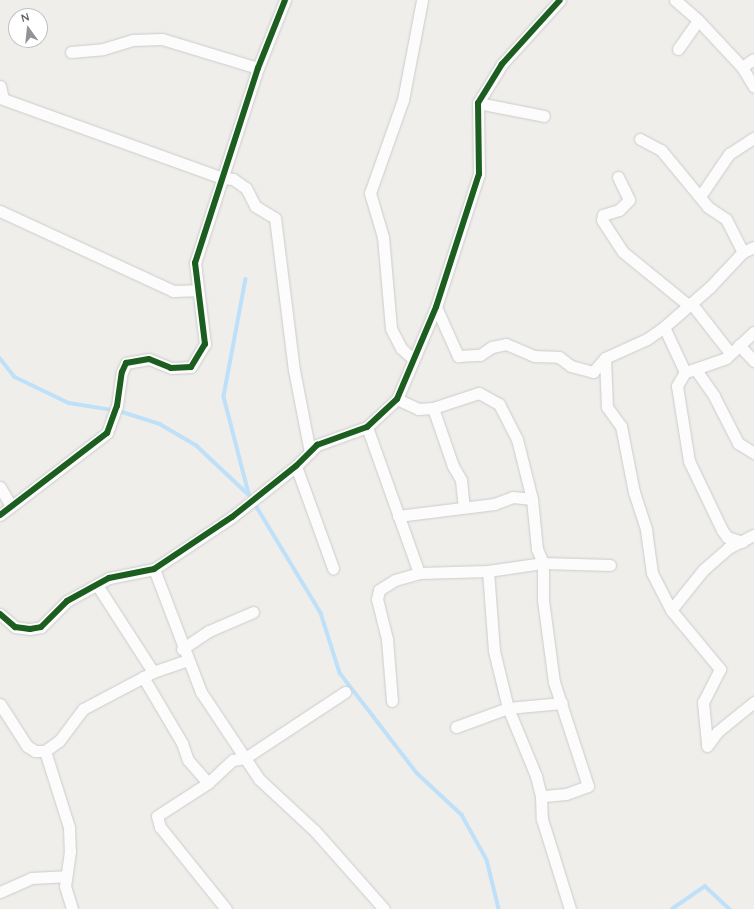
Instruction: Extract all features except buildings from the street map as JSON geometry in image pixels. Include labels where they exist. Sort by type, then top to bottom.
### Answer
[{"type":"street","points":[[0,515],[106,433],[117,406],[122,372],[126,363],[149,359],[171,368],[191,367],[205,344],[196,290],[195,263],[258,68],[286,0]]},
{"type":"street","points":[[412,358],[401,348],[391,328],[384,237],[370,193],[403,100],[422,0]]},
{"type":"street","points":[[0,614],[15,627],[30,629],[41,627],[67,601],[109,578],[154,569],[219,527],[296,466],[317,445],[367,427],[397,399],[412,358],[436,307],[479,174],[478,103],[502,64],[560,0]]},
{"type":"street","points":[[675,0],[698,20],[742,67],[754,87]]},
{"type":"street","points":[[678,49],[698,20]]},
{"type":"street","points":[[72,52],[104,49],[133,40],[162,39],[258,68]]},
{"type":"street","points":[[742,67],[754,59]]},
{"type":"street","points":[[0,86],[3,99],[223,178],[233,179],[246,188],[256,206],[275,218],[294,370],[310,452]]},
{"type":"street","points":[[478,103],[544,116]]},
{"type":"street","points":[[701,195],[729,154],[754,138]]},
{"type":"street","points":[[436,307],[458,356],[480,355],[492,347],[506,344],[534,356],[560,357],[571,366],[593,372],[605,358],[647,339],[664,327],[751,249],[726,219],[708,207],[701,195],[661,150],[640,139]]},
{"type":"street","points":[[618,177],[629,200],[619,210],[603,215],[602,220],[623,252],[690,304],[730,353]]},
{"type":"street","points":[[0,211],[173,292],[196,290]]},
{"type":"street","points":[[664,327],[685,372]]},
{"type":"street","points":[[742,542],[727,537],[722,530],[689,461],[677,386],[685,372],[696,370],[730,353],[754,332]]},
{"type":"street","points":[[739,345],[754,361]]},
{"type":"street","points":[[605,358],[607,407],[621,426],[634,492],[646,530],[652,573],[671,610],[720,669],[703,702],[707,747],[754,702]]},
{"type":"street","points":[[696,370],[714,396],[738,443],[754,453]]},
{"type":"street","points":[[397,399],[418,409],[433,408],[479,393],[499,404],[517,439],[532,499],[537,549],[543,563],[547,636],[554,682],[588,786],[566,794],[541,796]]},
{"type":"street","points":[[433,408],[453,466],[461,480],[464,507]]},
{"type":"street","points":[[367,427],[419,573]]},
{"type":"street","points":[[296,466],[333,568]]},
{"type":"street","points":[[0,487],[11,506]]},
{"type":"street","points":[[398,516],[494,504],[513,497],[532,499]]},
{"type":"street","points":[[671,610],[702,570],[728,548],[754,535]]},
{"type":"street","points":[[392,701],[387,639],[377,599],[379,590],[395,580],[419,573],[488,571],[543,563],[610,565]]},
{"type":"street","points":[[154,569],[182,649],[188,660],[200,692],[260,779],[315,831],[384,909]]},
{"type":"street","points":[[488,571],[494,651],[508,708],[541,796],[542,819],[570,909]]},
{"type":"street","points":[[97,585],[148,675],[182,743],[188,760],[208,783]]},
{"type":"street","points":[[182,649],[209,631],[253,612]]},
{"type":"street","points":[[0,704],[27,746],[35,751],[45,752],[59,740],[83,709],[148,675],[188,660]]},
{"type":"street","points":[[226,909],[160,827],[157,816],[208,783],[233,760],[245,758],[345,692]]},
{"type":"street","points":[[456,727],[508,708],[562,703]]},
{"type":"street","points":[[45,752],[69,827],[70,851],[65,876],[72,909]]},
{"type":"street","points":[[0,892],[31,878],[65,876]]},
{"type":"waterway","points":[[246,279],[224,397],[249,494],[321,613],[340,673],[417,773],[462,815],[487,860],[499,909]]},
{"type":"waterway","points":[[0,358],[15,377],[69,403],[119,411],[160,424],[196,445],[248,494]]},
{"type":"waterway","points":[[672,909],[705,886],[730,909]]},
{"type":"cycle path","points":[[0,515],[107,433],[117,406],[122,372],[126,363],[149,359],[171,368],[191,367],[205,344],[195,263],[258,68],[285,0]]},
{"type":"cycle path","points":[[0,614],[15,627],[30,629],[41,627],[67,601],[109,578],[154,569],[232,517],[296,466],[317,445],[367,427],[397,399],[436,307],[479,174],[478,103],[502,64],[560,0]]}]
